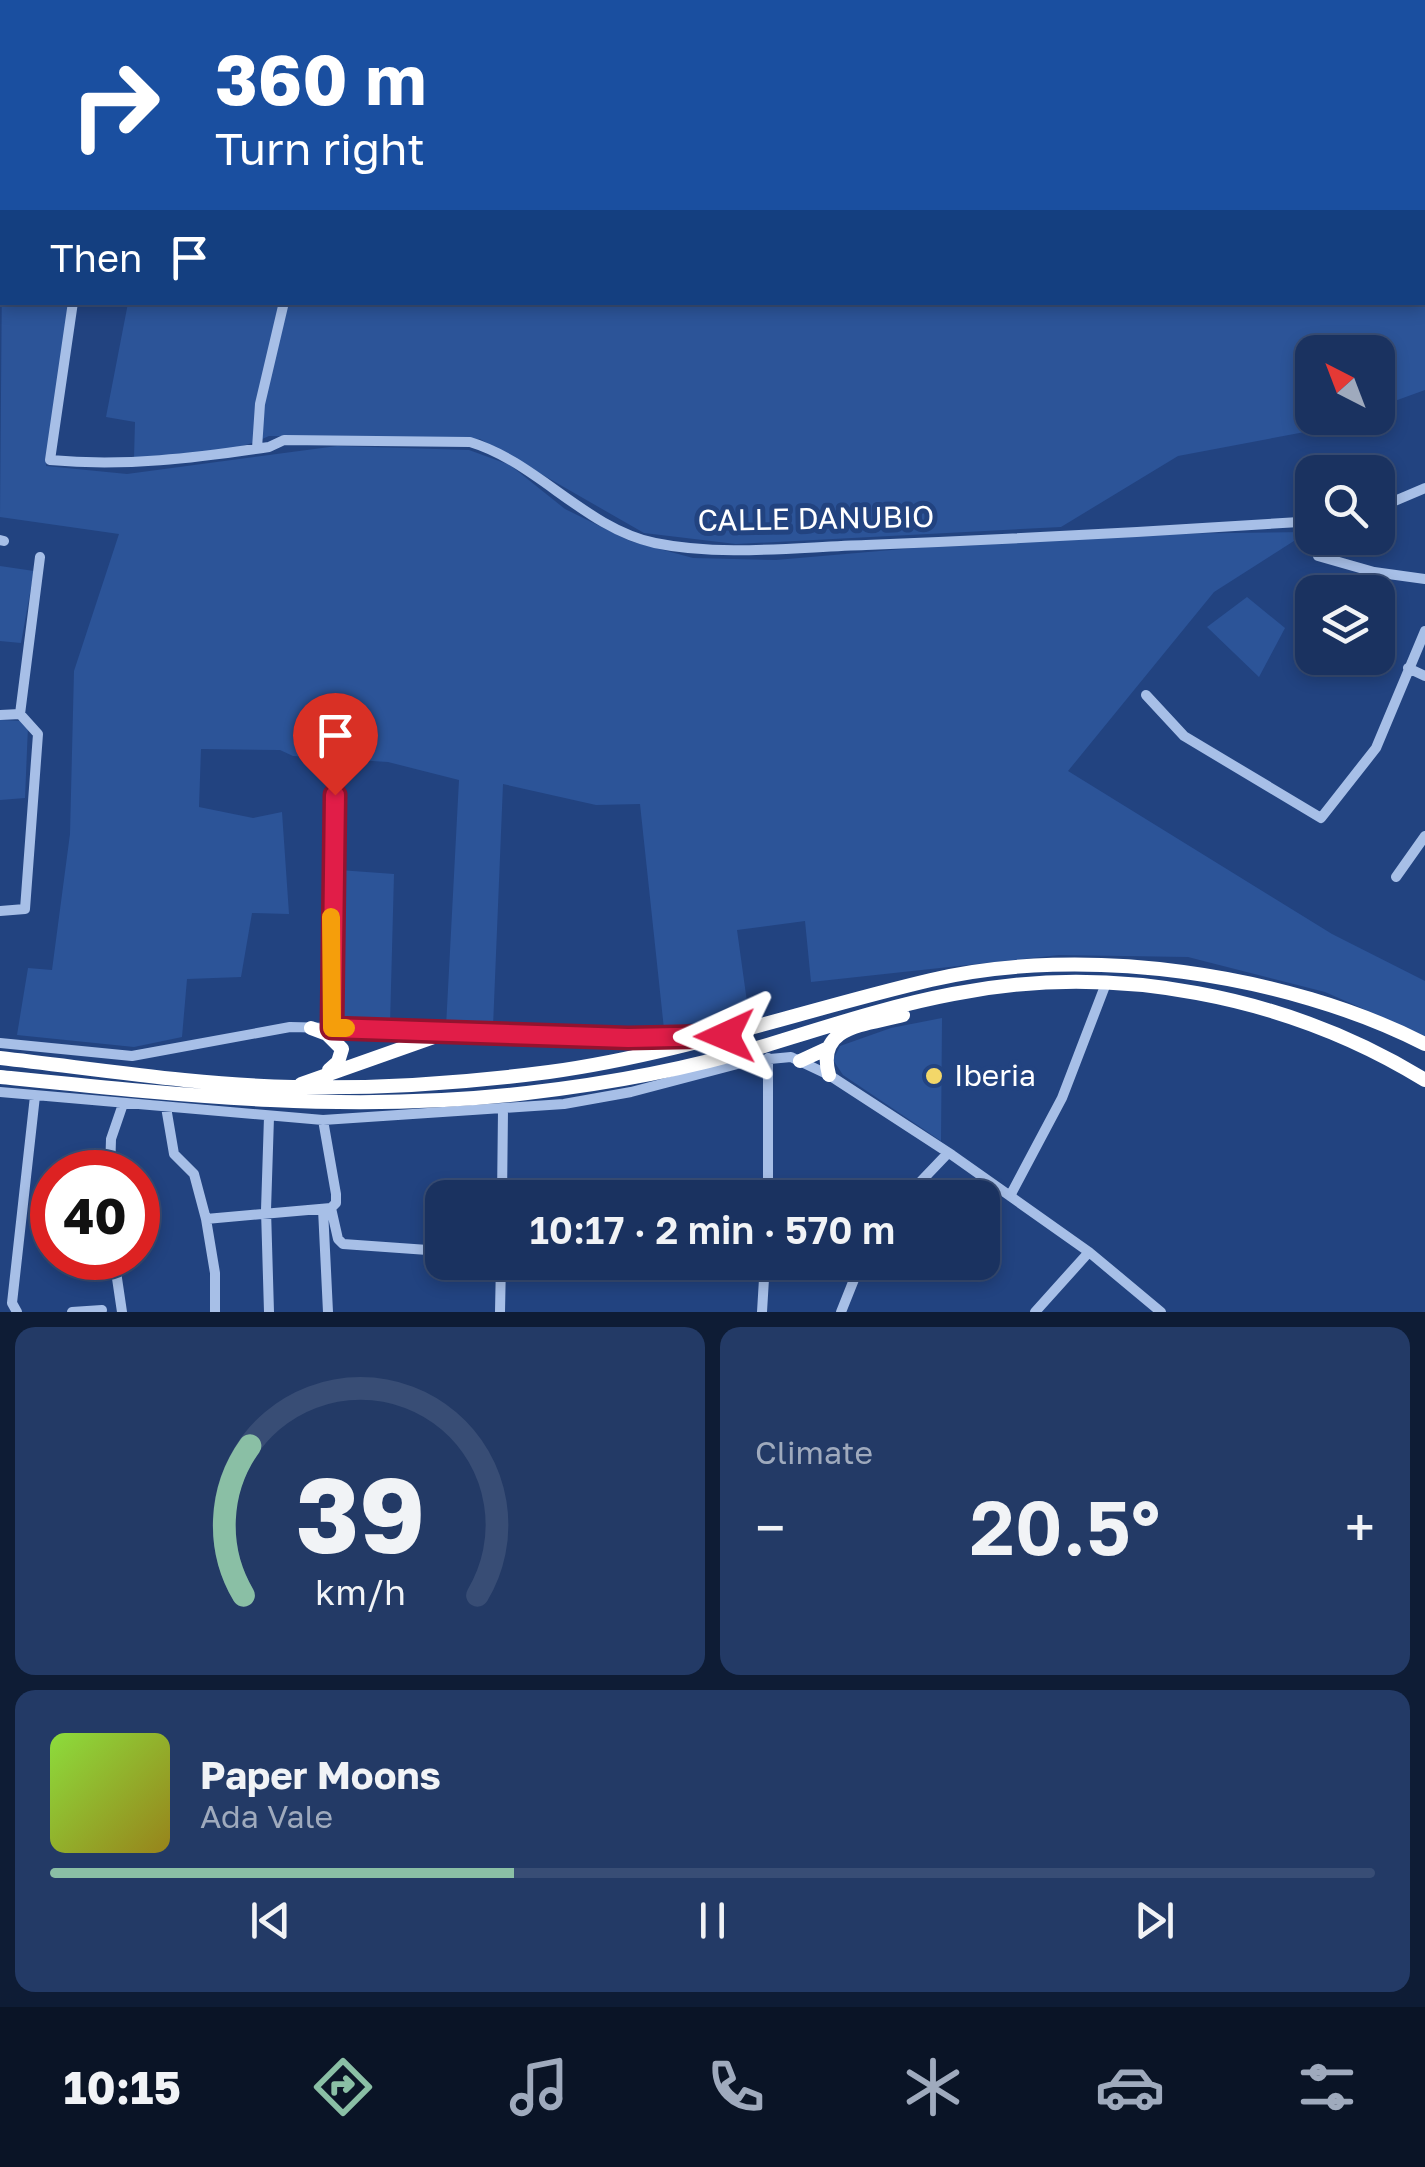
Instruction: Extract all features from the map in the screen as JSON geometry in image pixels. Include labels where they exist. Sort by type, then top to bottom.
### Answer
[{"type":"highway","points":[[0,1058],[291,1087],[422,1085],[626,1060],[934,979],[1014,968],[1098,965],[1190,974],[1269,990],[1364,1018],[1425,1044]]},
{"type":"highway","points":[[800,1061],[826,1048],[840,1032],[958,1000],[1028,993],[1059,984]]},
{"type":"highway","points":[[0,1077],[293,1103],[443,1101],[530,1093],[668,1070],[955,993],[1059,984],[1214,995],[1290,1015],[1351,1039],[1425,1080]]},
{"type":"highway","points":[[311,1028],[328,1034],[342,1049],[338,1062],[318,1077]]},
{"type":"highway","points":[[291,1087],[451,1031]]},
{"type":"highway","points":[[826,1048],[824,1058],[829,1076]]},
{"type":"street","name":"CALLE DANUBIO","points":[[73,305],[50,460],[158,463],[257,448],[284,440],[470,442],[496,450],[594,516],[651,542],[709,550],[1295,523]]},
{"type":"street","points":[[257,448],[260,404],[283,305]]},
{"type":"street","points":[[1395,501],[1425,488]]},
{"type":"street","points":[[1318,556],[1374,572],[1425,578]]},
{"type":"street","points":[[20,714],[40,557]]},
{"type":"street","points":[[1146,695],[1184,736],[1321,818],[1376,748],[1425,632]]},
{"type":"street","points":[[1408,668],[1425,676]]},
{"type":"street","points":[[0,714],[20,714],[38,734],[25,910],[0,910]]},
{"type":"street","points":[[332,1028],[335,795]]},
{"type":"street","points":[[1396,877],[1425,836]]},
{"type":"street","points":[[1010,1196],[1062,1098],[1105,986]]},
{"type":"street","points":[[0,1043],[132,1056],[268,1029],[628,1038],[725,1036]]},
{"type":"street","points":[[0,1092],[324,1120],[503,1110],[632,1092],[779,1056],[800,1061],[829,1076],[948,1153],[1089,1252],[1154,1310]]},
{"type":"street","points":[[768,1058],[768,1180]]},
{"type":"street","points":[[17,1312],[12,1302],[35,1096]]},
{"type":"street","points":[[111,1150],[123,1104]]},
{"type":"street","points":[[166,1107],[174,1154],[194,1174],[206,1218],[215,1312]]},
{"type":"street","points":[[502,1180],[503,1110]]},
{"type":"street","points":[[269,1117],[266,1210],[270,1312]]},
{"type":"street","points":[[206,1218],[266,1210],[327,1208],[336,1203],[324,1120]]},
{"type":"street","points":[[922,1180],[948,1153]]},
{"type":"street","points":[[327,1208],[343,1244],[425,1250]]},
{"type":"street","points":[[327,1208],[328,1312]]},
{"type":"street","points":[[1035,1312],[1089,1252]]},
{"type":"street","points":[[117,1280],[122,1312]]},
{"type":"street","points":[[500,1280],[500,1312]]},
{"type":"street","points":[[762,1312],[764,1280]]},
{"type":"street","points":[[841,1312],[854,1280]]},
{"type":"street","points":[[72,1312],[102,1310]]},
{"type":"shaded area","points":[[2,305],[69,305],[46,466],[127,474],[337,446],[469,450],[510,465],[565,509],[630,541],[693,558],[776,560],[1065,535],[1295,532],[1295,540],[1214,592],[1068,771],[1332,934],[1425,981],[1425,1036],[1325,992],[1188,957],[1059,955],[811,982],[805,921],[737,930],[747,1002],[738,1013],[664,1029],[640,804],[596,805],[503,784],[493,1027],[446,1027],[459,780],[388,762],[293,756],[280,750],[201,749],[199,807],[253,818],[282,812],[289,914],[252,913],[241,977],[187,979],[182,1037],[134,1047],[17,1035],[28,968],[52,970],[70,834],[74,671],[119,534],[0,517]]},
{"type":"shaded area","points":[[128,305],[1425,305],[1425,390],[1395,401],[1395,335],[1295,335],[1295,434],[1178,456],[1061,527],[736,544],[644,533],[480,439],[269,436],[220,451],[134,458],[135,422],[106,417]]},
{"type":"shaded area","points":[[0,566],[34,571],[21,643],[0,641]]},
{"type":"shaded area","points":[[1247,597],[1285,628],[1259,677],[1207,627]]},
{"type":"shaded area","points":[[0,720],[21,721],[28,726],[25,798],[0,800]]},
{"type":"shaded area","points":[[339,870],[394,874],[390,1025],[337,1022]]},
{"type":"shaded area","points":[[942,1018],[941,1141],[843,1075],[833,1060],[840,1046],[891,1028]]},
{"type":"slow traffic","points":[[331,917],[332,1028],[346,1028]]},
{"type":"place","name":"Iberia","points":[[934,1076]]},
{"type":"route","points":[[335,795],[332,1028],[628,1038],[725,1036]]}]
